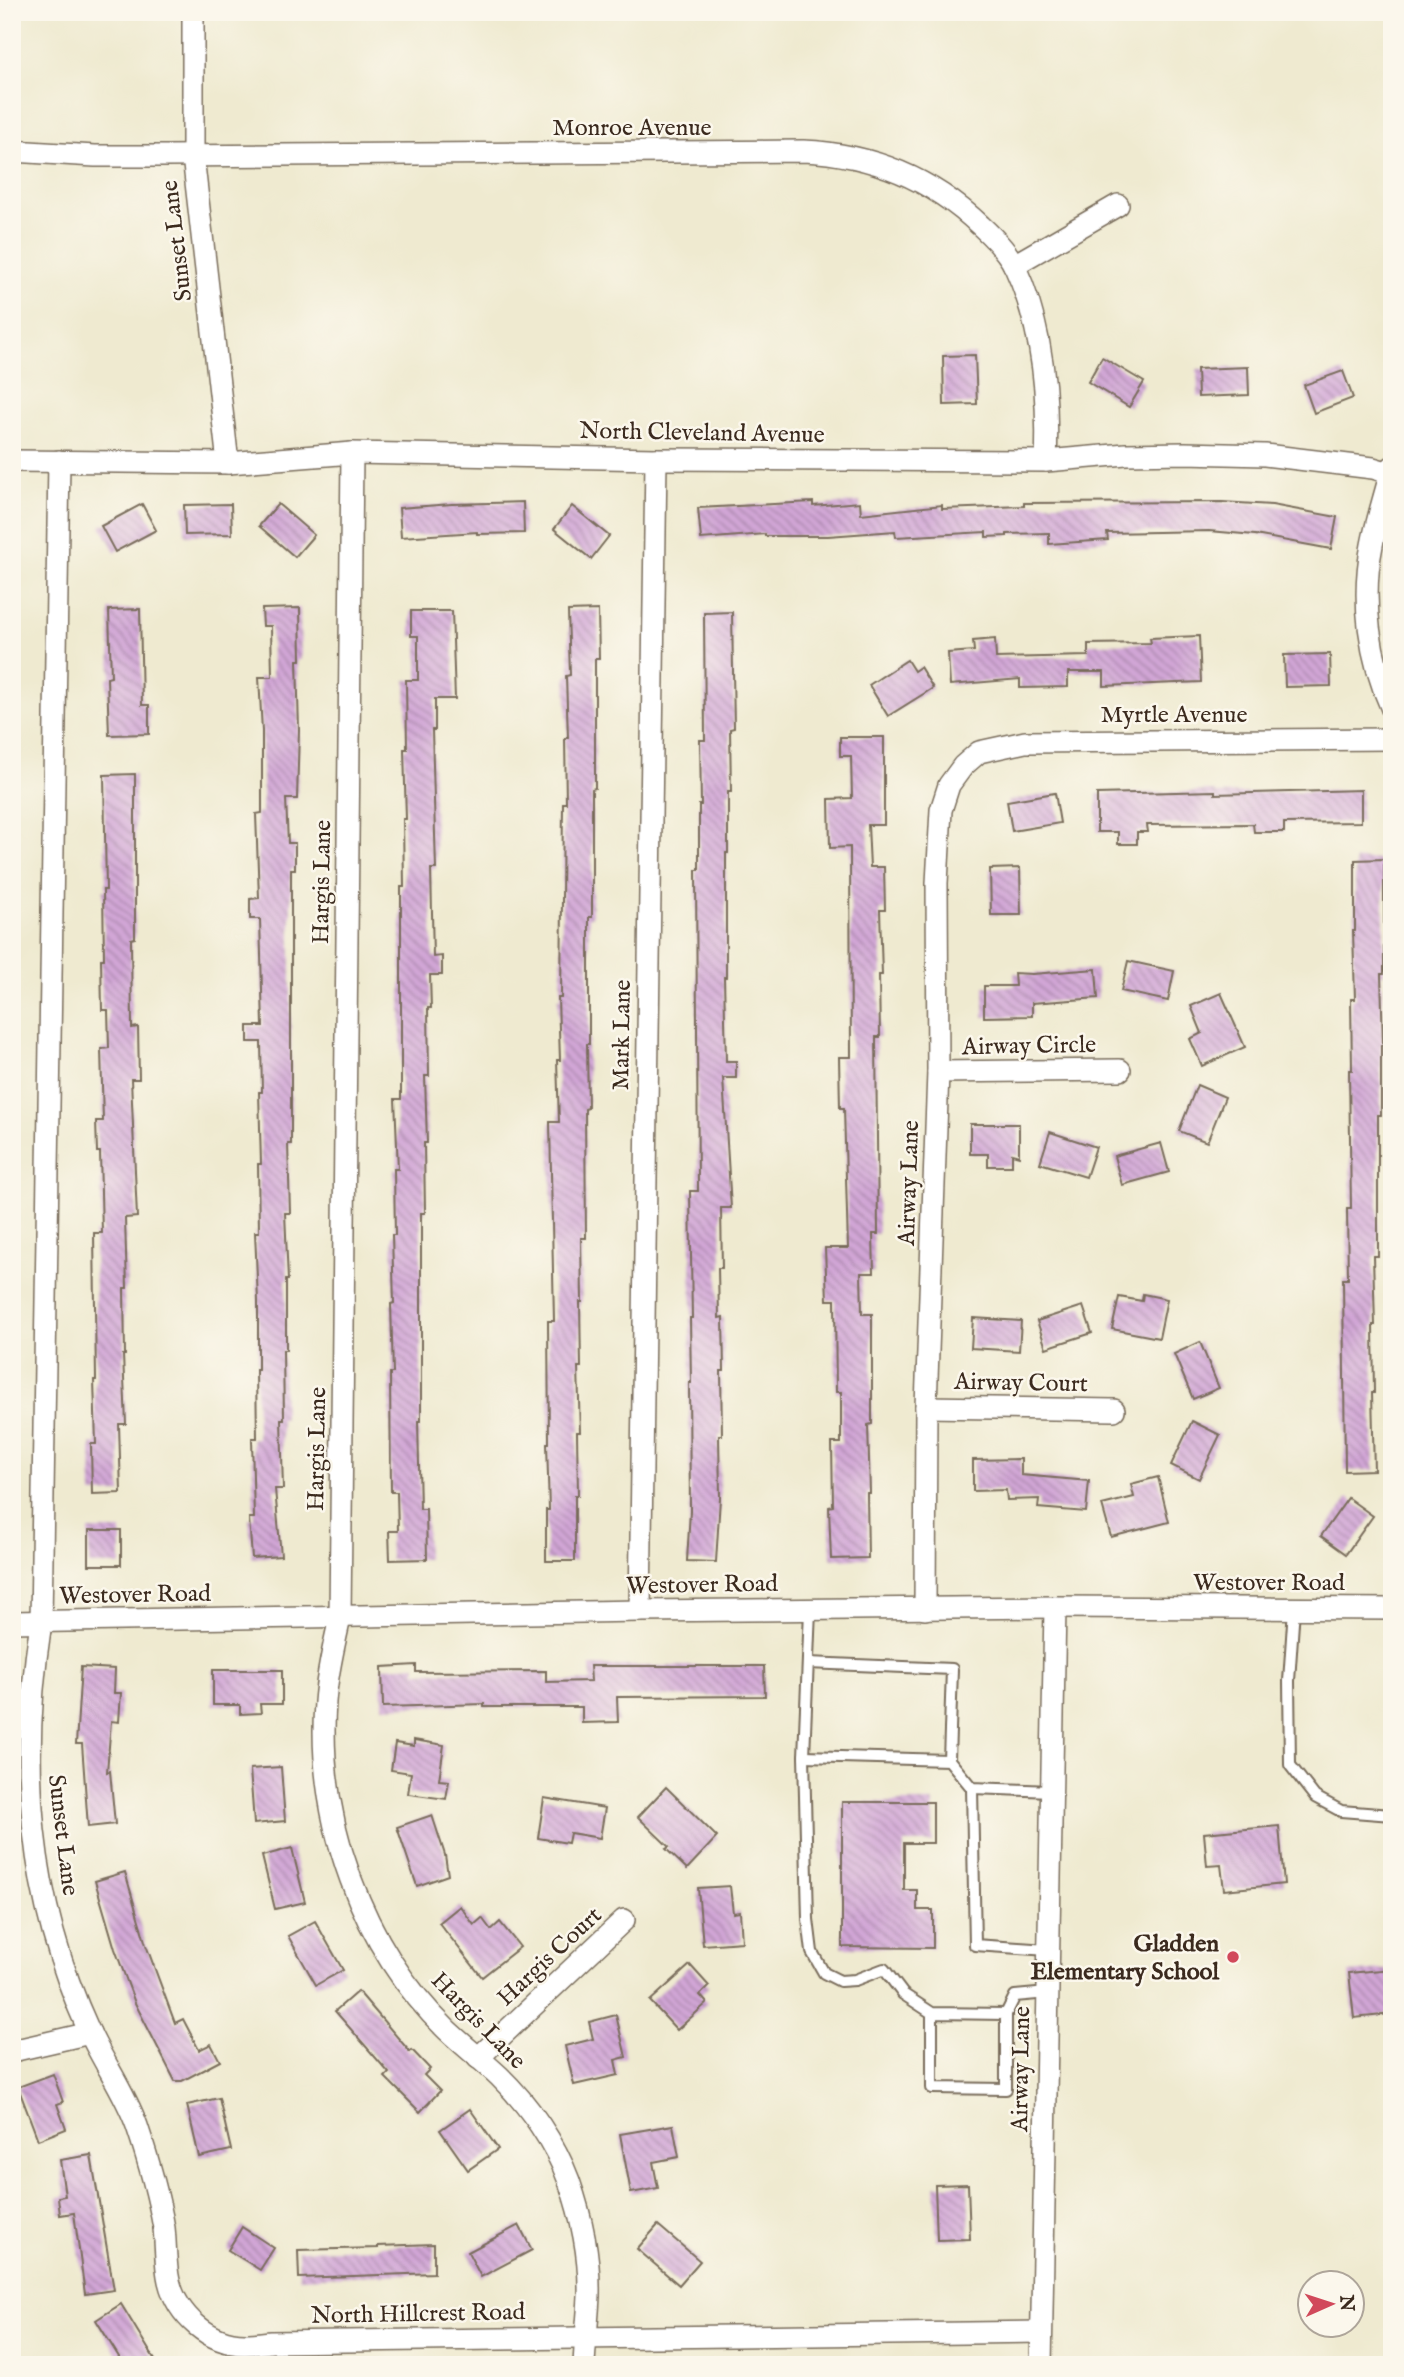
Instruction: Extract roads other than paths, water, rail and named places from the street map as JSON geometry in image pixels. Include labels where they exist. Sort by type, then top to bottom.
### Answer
[{"type":"street","name":"Sunset Lane","points":[[193,12],[193,156],[228,463]]},
{"type":"street","name":"Monroe Avenue","points":[[12,151],[94,156],[822,152],[861,158],[899,170],[930,186],[972,216],[1014,265],[1036,329],[1044,368],[1048,414],[1046,461]]},
{"type":"street","points":[[1014,265],[1118,205]]},
{"type":"street","name":"North Cleveland Avenue","points":[[12,461],[228,463],[352,453],[656,459],[1046,461],[1126,454],[1185,453],[1265,456],[1391,470]]},
{"type":"street","name":"Hargis Lane","points":[[352,453],[340,1618],[331,1657],[326,1701],[328,1789],[336,1832],[349,1874],[366,1915],[398,1970],[446,2029],[500,2078],[527,2109],[551,2143],[568,2180],[581,2219],[588,2260],[589,2295],[584,2365]]},
{"type":"street","name":"Mark Lane","points":[[640,1611],[656,459]]},
{"type":"street","name":"Sunset Lane","points":[[59,461],[41,1622],[32,1680],[29,1787],[35,1846],[46,1904],[62,1962],[90,2033]]},
{"type":"street","points":[[1391,470],[1371,547],[1367,591],[1372,650],[1384,693],[1392,709]]},
{"type":"street","name":"Myrtle Avenue","points":[[963,765],[979,752],[1024,742],[1392,739]]},
{"type":"street","name":"Airway Lane","points":[[925,1609],[926,1407],[938,1072],[937,883],[941,810],[949,785],[963,765]]},
{"type":"street","name":"Airway Circle","points":[[938,1072],[1120,1070]]},
{"type":"street","name":"Airway Court","points":[[926,1407],[1114,1410]]},
{"type":"street","name":"Westover Road","points":[[12,1622],[1055,1607],[1392,1609]]},
{"type":"street","name":"Airway Lane","points":[[1041,2365],[1055,1607]]},
{"type":"street","name":"Hargis Court","points":[[478,2058],[624,1920]]},
{"type":"street","points":[[12,2051],[90,2033]]},
{"type":"street","name":"North Hillcrest Road","points":[[90,2033],[115,2076],[136,2122],[154,2178],[169,2281],[176,2301],[188,2317],[204,2331],[223,2341],[244,2344],[1041,2332]]},
{"type":"lane","points":[[1294,1608],[1289,1681],[1290,1765],[1315,1797],[1341,1811],[1392,1815]]},
{"type":"lane","points":[[810,1610],[804,1756],[807,1919],[813,1952],[824,1973],[840,1981],[855,1980],[884,1969],[903,1994],[932,2013],[1006,2014]]},
{"type":"lane","points":[[808,1663],[952,1669],[949,1760],[972,1788],[975,1945],[1048,1950]]},
{"type":"lane","points":[[804,1756],[949,1760]]},
{"type":"lane","points":[[972,1788],[1051,1791]]},
{"type":"lane","points":[[932,2013],[932,2088],[1006,2089],[1006,2014],[1015,1996],[1048,1993]]},
{"type":"place","name":"Gladden Elementary School","points":[[1233,1957]]}]
